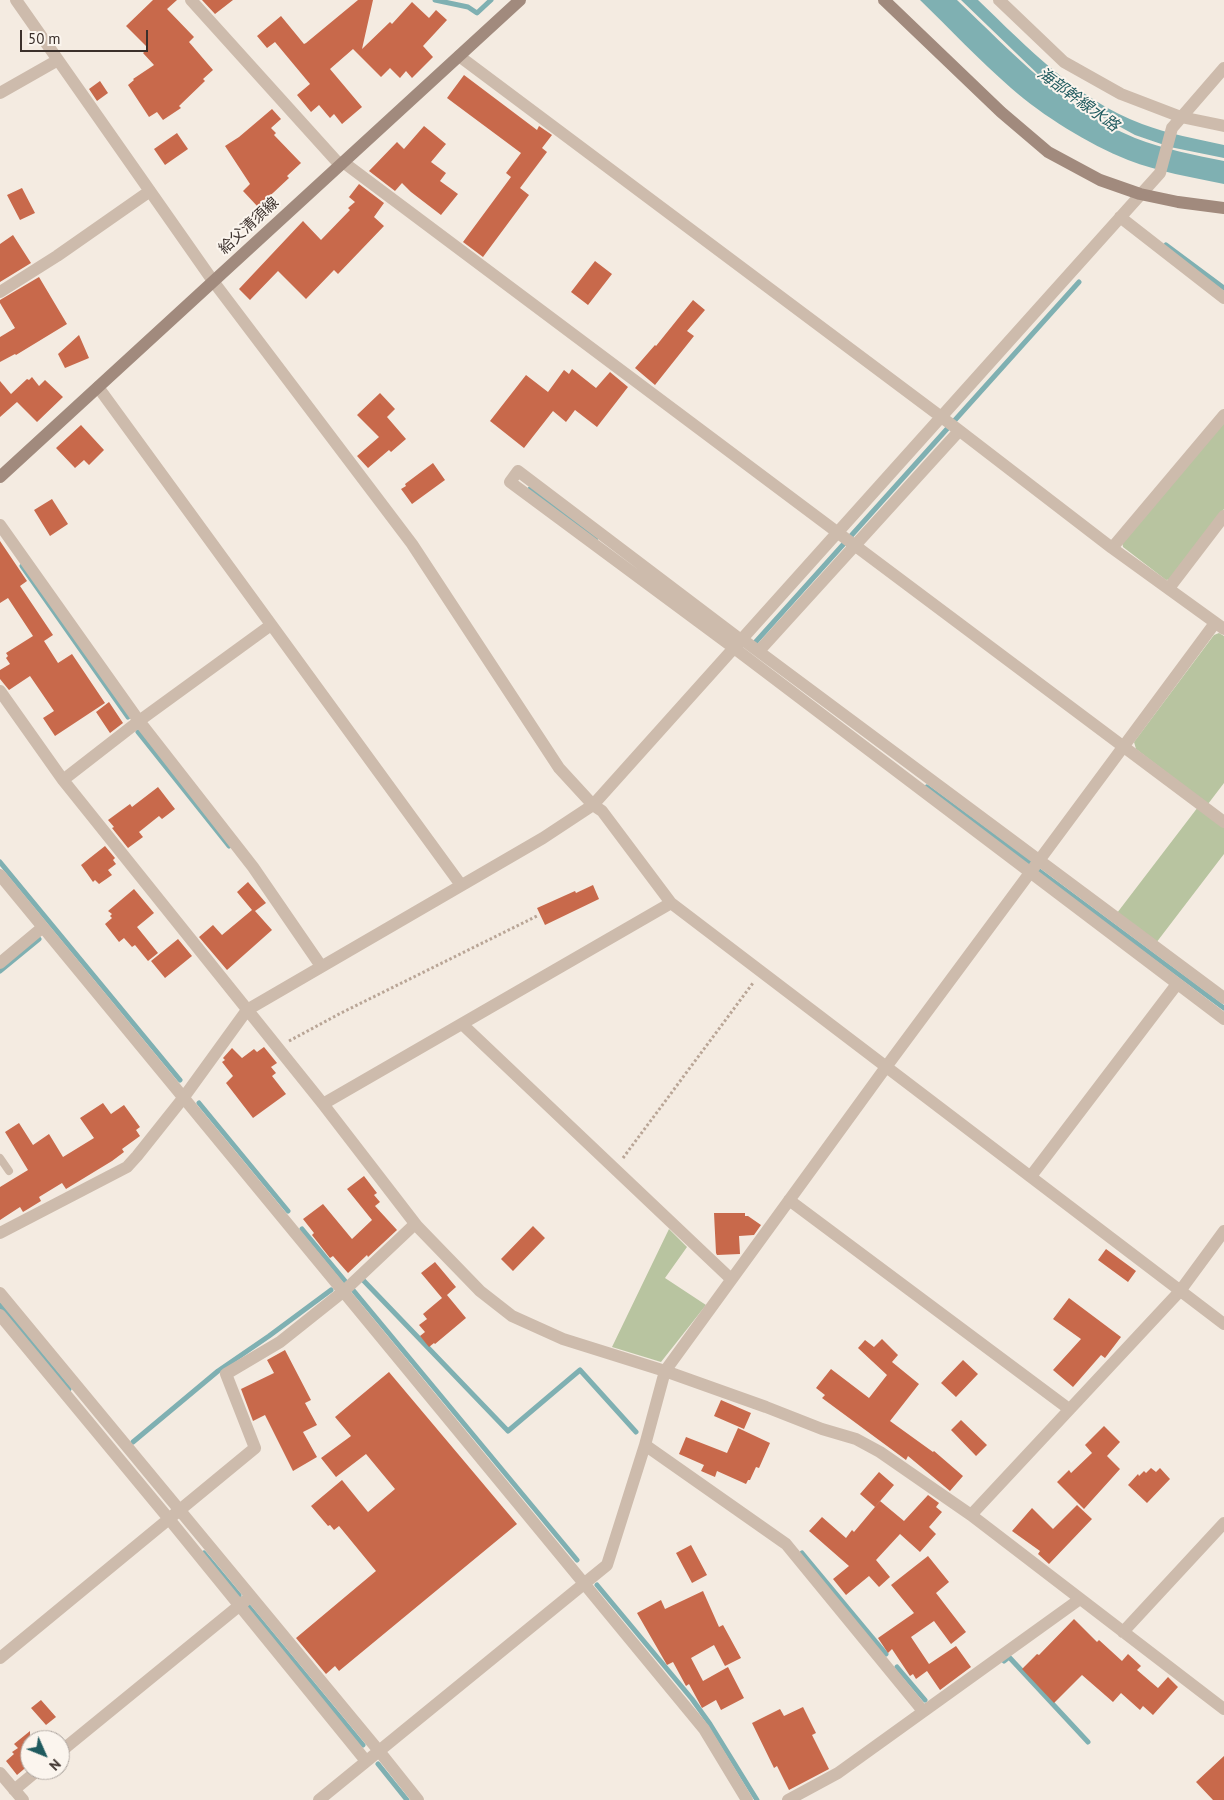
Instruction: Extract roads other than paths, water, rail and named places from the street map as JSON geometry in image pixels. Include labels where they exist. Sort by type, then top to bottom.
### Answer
[{"type":"main road","name":"給父清須線","points":[[0,477],[520,0]]},
{"type":"main road","points":[[884,0],[1001,112],[1048,152],[1100,180],[1140,194],[1178,202],[1224,208]]},
{"type":"street","points":[[16,0],[213,281],[412,544],[559,768],[593,805],[602,811],[670,904],[1032,1176],[1224,1324]]},
{"type":"street","points":[[191,0],[342,163],[1224,822]]},
{"type":"street","points":[[999,0],[1064,62],[1121,94],[1181,117],[1224,126]]},
{"type":"street","points":[[319,1800],[607,1565],[645,1445],[665,1371],[1030,873],[1124,747],[1220,626],[1170,588],[1112,548],[950,424],[459,56]]},
{"type":"street","points":[[0,93],[58,60]]},
{"type":"street","points":[[0,1233],[127,1166],[184,1097],[247,1010],[542,838],[593,805],[747,645],[950,424],[1120,217],[1160,173],[1172,128],[1224,68]]},
{"type":"street","points":[[0,292],[57,256],[150,191]]},
{"type":"street","points":[[1120,217],[1224,298]]},
{"type":"street","points":[[98,387],[461,884]]},
{"type":"street","points":[[1112,548],[1224,415]]},
{"type":"street","points":[[747,645],[950,424]]},
{"type":"street","points":[[1224,998],[747,645],[518,471],[510,482],[747,645],[1030,873],[1224,1019]]},
{"type":"street","points":[[1170,588],[1224,516]]},
{"type":"street","points":[[0,525],[139,722],[253,867],[321,966]]},
{"type":"street","points":[[63,780],[271,625]]},
{"type":"street","points":[[0,692],[63,780],[323,1104],[415,1224],[480,1291],[512,1316],[563,1339],[665,1371],[822,1429],[856,1439],[880,1452],[971,1515],[1224,1709]]},
{"type":"street","points":[[0,875],[704,1729],[748,1800]]},
{"type":"street","points":[[323,1104],[670,904]]},
{"type":"street","points":[[0,963],[43,927]]},
{"type":"street","points":[[1032,1176],[1177,984]]},
{"type":"street","points":[[462,1024],[731,1279]]},
{"type":"street","points":[[789,1200],[1069,1410]]},
{"type":"street","points":[[0,1658],[255,1448],[226,1374],[280,1342],[344,1292],[415,1224]]},
{"type":"street","points":[[971,1515],[1180,1291],[1224,1232]]},
{"type":"street","points":[[0,1293],[418,1800]]},
{"type":"street","points":[[0,1315],[366,1761]]},
{"type":"street","points":[[645,1445],[786,1544],[923,1711]]},
{"type":"street","points":[[1123,1632],[1224,1523]]},
{"type":"street","points":[[70,1744],[251,1596]]},
{"type":"street","points":[[788,1800],[838,1772],[1080,1599]]},
{"type":"street","points":[[0,1773],[23,1800]]},
{"type":"street","points":[[14,1790],[26,1780]]},
{"type":"lane","points":[[0,1158],[9,1171]]},
{"type":"water","points":[[920,0],[957,0],[1040,78],[1084,111],[1109,126],[1135,138],[1157,145],[1224,161],[1224,184],[1151,168],[1128,160],[1097,146],[1066,128],[1037,109],[1011,88]]},
{"type":"water","name":"海部幹線水路","points":[[961,0],[978,0],[1034,54],[1096,101],[1152,128],[1224,145],[1224,158],[1170,147],[1135,135],[1071,100],[1043,79]]},
{"type":"waterway","points":[[435,0],[468,7],[477,13],[491,0]]},
{"type":"waterway","points":[[1166,245],[1224,288]]},
{"type":"waterway","points":[[752,646],[1079,282]]},
{"type":"waterway","points":[[530,489],[596,538]]},
{"type":"waterway","points":[[22,566],[128,717]]},
{"type":"waterway","points":[[138,732],[229,846]]},
{"type":"waterway","points":[[927,787],[1030,863]]},
{"type":"waterway","points":[[0,862],[180,1080]]},
{"type":"waterway","points":[[1038,870],[1224,1008]]},
{"type":"waterway","points":[[0,971],[39,939]]},
{"type":"waterway","points":[[199,1103],[288,1211]]},
{"type":"waterway","points":[[302,1229],[345,1281]]},
{"type":"waterway","points":[[363,1280],[508,1431],[580,1370],[636,1432]]},
{"type":"waterway","points":[[133,1442],[218,1371],[331,1290]]},
{"type":"waterway","points":[[353,1290],[577,1560]]},
{"type":"waterway","points":[[0,1305],[69,1389]]},
{"type":"waterway","points":[[204,1553],[239,1595]]},
{"type":"waterway","points":[[802,1553],[886,1654]]},
{"type":"waterway","points":[[597,1585],[692,1699],[710,1724],[757,1800]]},
{"type":"waterway","points":[[249,1607],[363,1745]]},
{"type":"waterway","points":[[1004,1661],[1009,1657],[1088,1742]]},
{"type":"waterway","points":[[897,1667],[925,1700]]},
{"type":"waterway","points":[[378,1764],[407,1800]]}]
